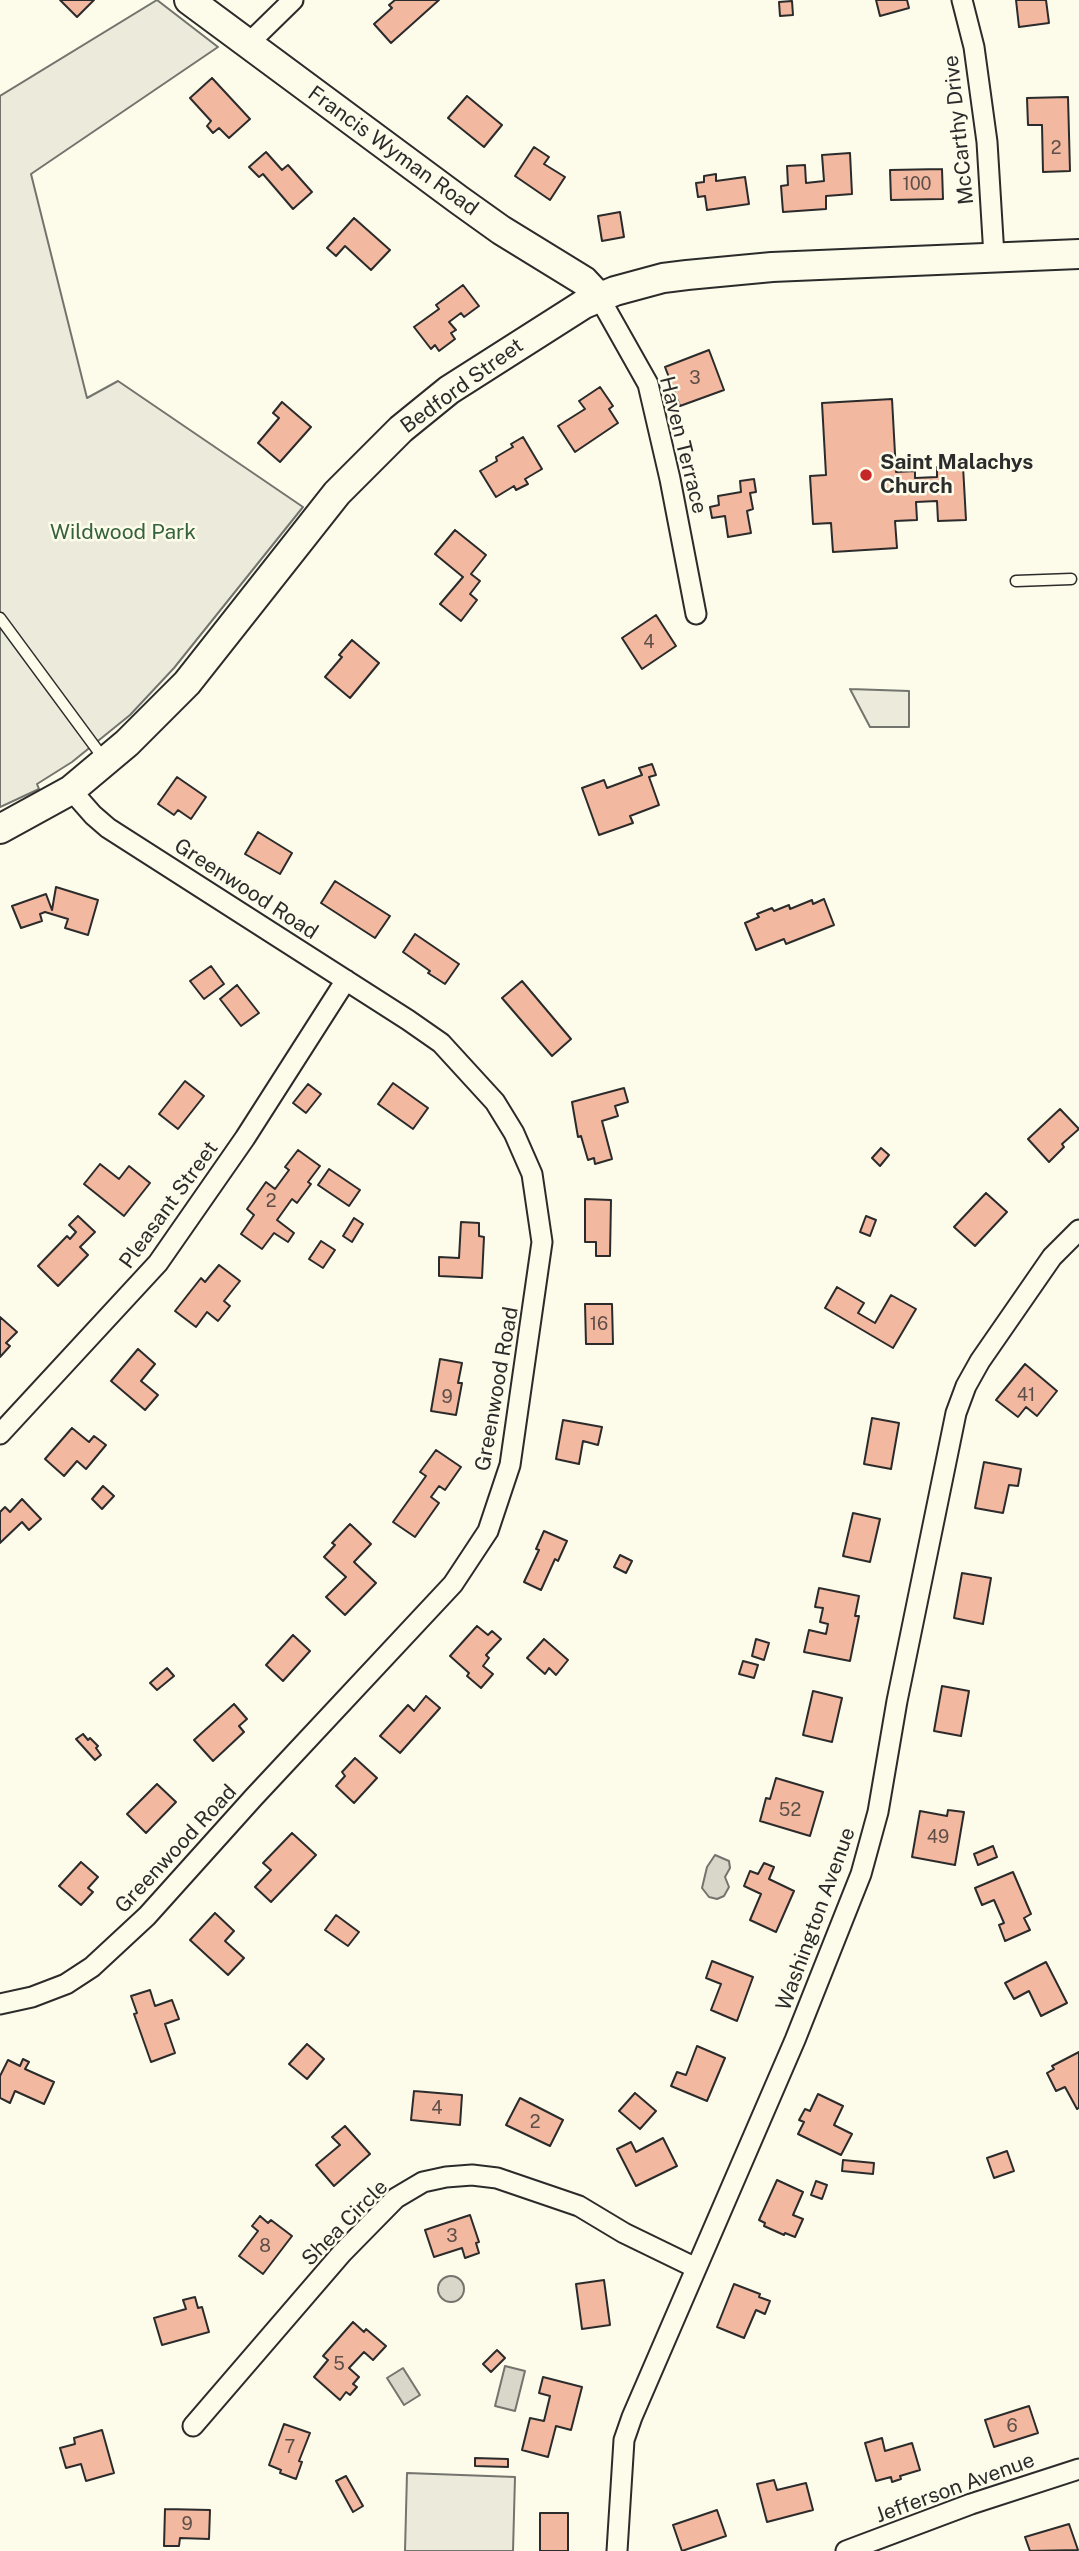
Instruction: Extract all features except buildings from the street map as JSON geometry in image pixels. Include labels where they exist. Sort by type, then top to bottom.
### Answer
[{"type":"main road","name":"Francis Wyman Road","points":[[189,0],[501,230],[584,281],[599,297]]},
{"type":"main road","name":"Bedford Street","points":[[0,829],[71,790],[106,762],[187,683],[323,509],[386,442],[449,390],[569,313],[599,297],[647,282],[687,275],[772,267],[1079,254]]},
{"type":"street","points":[[248,44],[293,0]]},
{"type":"street","name":"McCarthy Drive","points":[[962,0],[974,47],[988,142],[994,256]]},
{"type":"street","name":"Haven Terrace","points":[[599,297],[648,384],[670,479],[696,614]]},
{"type":"street","name":"Greenwood Road","points":[[0,2004],[32,1997],[66,1984],[92,1967],[148,1916],[254,1797],[453,1584],[488,1531],[510,1465],[542,1242],[532,1174],[514,1133],[495,1102],[465,1067],[430,1035],[108,828],[93,816],[71,790]]},
{"type":"street","name":"Pleasant Street","points":[[0,1434],[158,1263],[245,1138],[346,980]]},
{"type":"street","name":"Washington Avenue","points":[[617,2551],[624,2440],[795,2040],[861,1874],[878,1812],[897,1701],[956,1413],[979,1362],[1052,1257],[1079,1230]]},
{"type":"street","name":"Shea Circle","points":[[193,2426],[342,2253],[396,2198],[423,2182],[472,2175],[498,2178],[579,2206],[624,2233],[696,2268]]},
{"type":"street","name":"Jefferson Avenue","points":[[846,2551],[971,2504],[1079,2469]]},
{"type":"lane","points":[[1016,581],[1071,579]]},
{"type":"lane","points":[[0,618],[106,762]]},
{"type":"green space","name":"Wildwood Park","points":[[157,0],[218,47],[31,174],[87,398],[118,381],[303,507],[174,668],[130,715],[72,762],[37,784],[39,789],[0,807],[0,96]]},
{"type":"green space","points":[[850,689],[909,691],[909,727],[870,727]]},
{"type":"green space","points":[[407,2473],[515,2477],[513,2551],[405,2551]]},
{"type":"shaded area","points":[[715,1855],[729,1861],[730,1868],[725,1877],[729,1887],[724,1896],[717,1899],[709,1897],[702,1888],[707,1867]]},
{"type":"shaded area","points":[[451,2276],[460,2280],[464,2289],[460,2298],[451,2302],[442,2298],[438,2289],[442,2280]]},
{"type":"shaded area","points":[[505,2366],[525,2371],[515,2411],[495,2406]]},
{"type":"shaded area","points":[[403,2368],[420,2395],[404,2405],[387,2378]]},
{"type":"place","name":"Saint Malachys Church","points":[[866,475]]}]
